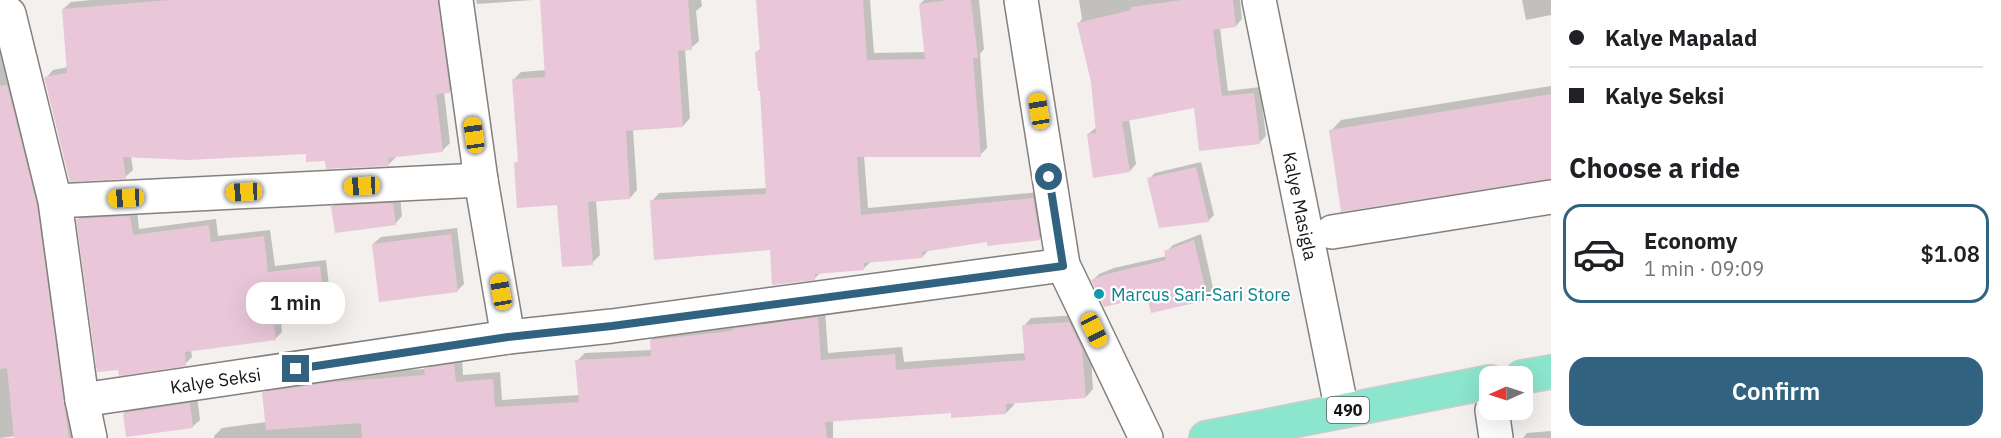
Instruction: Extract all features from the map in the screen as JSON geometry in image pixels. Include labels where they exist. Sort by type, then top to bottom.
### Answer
[{"type":"main road","points":[[1533,375],[1551,372]]},
{"type":"main road","name":"490","points":[[1206,438],[1479,385]]},
{"type":"street","points":[[456,0],[481,180],[508,337]]},
{"type":"street","points":[[1021,0],[1063,266],[1146,438]]},
{"type":"street","name":"Kalye Masigla","points":[[1259,0],[1342,411]]},
{"type":"street","points":[[9,14],[55,201],[82,400],[90,438]]},
{"type":"street","points":[[55,201],[481,180]]},
{"type":"street","points":[[1332,232],[1551,197]]},
{"type":"street","name":"Kalye Seksi","points":[[82,400],[508,337],[624,324],[1063,266]]},
{"type":"street","points":[[1493,420],[1496,438]]},
{"type":"building","points":[[169,0],[438,0],[450,93],[436,94],[443,152],[388,158],[389,166],[326,169],[325,161],[306,162],[306,154],[188,160],[123,157],[126,179],[70,182],[44,77],[67,73],[62,9]]},
{"type":"building","points":[[540,0],[688,0],[692,50],[678,51],[683,127],[626,131],[630,199],[588,202],[593,265],[562,267],[557,205],[517,208],[514,163],[518,162],[512,79],[545,77]]},
{"type":"building","points":[[756,0],[863,0],[867,60],[925,59],[919,4],[971,0],[978,58],[973,58],[981,157],[857,157],[861,215],[1033,198],[1040,240],[987,246],[987,242],[922,252],[923,258],[864,263],[864,270],[815,274],[815,280],[772,285],[770,250],[654,260],[650,200],[766,194],[760,91],[758,91],[755,52],[760,51]]},
{"type":"building","points":[[1182,0],[1233,0],[1236,27],[1213,30],[1222,96],[1254,93],[1260,144],[1199,151],[1194,108],[1122,122],[1130,172],[1093,178],[1087,134],[1096,133],[1091,82],[1077,23],[1131,10],[1131,7]]},
{"type":"building","points":[[7,85],[37,205],[69,438],[14,438],[7,368],[0,369],[0,86]]},
{"type":"building","points":[[1551,94],[1551,179],[1341,212],[1329,130]]},
{"type":"building","points":[[1196,167],[1209,222],[1159,228],[1147,178]]},
{"type":"building","points":[[393,203],[396,225],[335,233],[331,206]]},
{"type":"building","points":[[130,216],[133,235],[209,225],[211,242],[264,236],[268,272],[320,266],[326,319],[274,325],[276,340],[185,352],[186,366],[119,376],[118,370],[97,372],[76,219]]},
{"type":"building","points":[[451,234],[458,292],[379,302],[372,244]]},
{"type":"building","points":[[1194,240],[1208,300],[1151,313],[1147,297],[1104,307],[1091,280],[1166,260],[1164,251]]},
{"type":"building","points":[[818,317],[821,360],[895,354],[896,370],[1025,360],[1022,325],[1069,322],[1082,349],[1086,398],[1006,404],[1006,414],[951,418],[951,413],[825,422],[827,438],[362,438],[361,423],[266,430],[262,392],[334,382],[425,375],[424,368],[454,364],[456,382],[493,379],[495,407],[579,402],[575,360],[651,356],[650,340],[732,331],[732,329]]},
{"type":"building","points":[[190,403],[193,428],[126,437],[123,413]]},
{"type":"place","name":"Marcus Sari-Sari Store","points":[[1099,294]]},
{"type":"route","points":[[296,369],[508,337],[612,326],[1063,266],[1049,177]]}]
